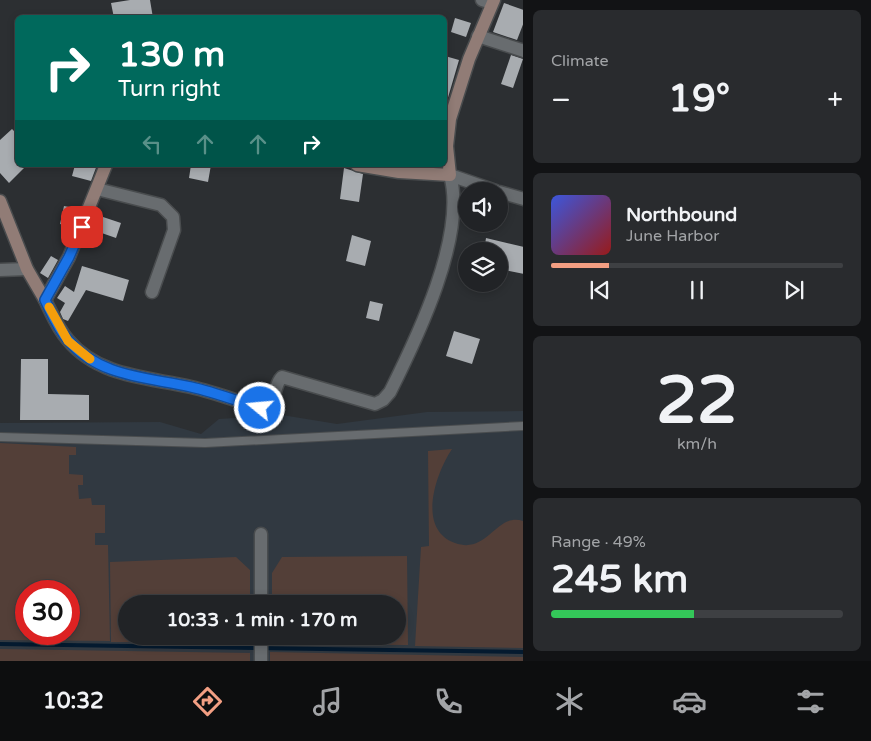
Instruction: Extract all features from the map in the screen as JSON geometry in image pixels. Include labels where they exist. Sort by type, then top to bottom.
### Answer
[{"type":"street","points":[[0,201],[27,269],[68,341],[84,356],[103,367],[130,375],[192,387],[260,408],[268,406],[275,397],[279,380],[282,377],[375,404],[383,400],[390,392],[420,332],[440,274],[452,221],[454,202],[447,146],[450,119],[489,1]]},
{"type":"street","points":[[478,36],[523,51]]},
{"type":"street","points":[[45,300],[69,257],[105,167]]},
{"type":"street","points":[[369,167],[399,172],[450,175],[469,182]]},
{"type":"street","points":[[97,190],[161,205],[173,217],[174,230],[152,292]]},
{"type":"street","points":[[508,195],[523,199]]},
{"type":"street","points":[[0,270],[27,269]]},
{"type":"street","points":[[261,534],[261,595]]},
{"type":"lane","points":[[0,437],[205,443],[523,426]]},
{"type":"shaded area","points":[[523,411],[523,661],[0,661],[0,423],[160,422],[201,434],[219,419],[282,415],[337,424],[427,412]]},
{"type":"shaded area","points":[[0,443],[76,447],[76,455],[69,455],[69,474],[83,475],[83,485],[78,485],[79,499],[91,498],[92,505],[105,505],[105,533],[95,533],[95,545],[108,545],[110,641],[80,641],[80,580],[15,580],[15,640],[0,640]]},
{"type":"shaded area","points":[[452,449],[440,472],[433,500],[436,526],[443,536],[455,543],[466,545],[484,539],[506,522],[514,520],[523,521],[523,648],[415,646],[421,547],[429,546],[428,451]]},
{"type":"shaded area","points":[[407,556],[408,645],[406,645],[406,595],[272,595],[272,573],[282,557]]},
{"type":"shaded area","points":[[236,557],[250,570],[250,595],[118,595],[118,642],[111,642],[110,562]]},
{"type":"shaded area","points":[[0,649],[250,653],[250,661],[0,661]]},
{"type":"shaded area","points":[[270,652],[523,657],[523,661],[270,661]]},
{"type":"building","points":[[130,0],[150,0],[152,15],[113,15],[111,3]]},
{"type":"building","points":[[504,3],[523,10],[523,25],[517,40],[493,32]]},
{"type":"building","points":[[455,18],[471,23],[466,37],[451,32]]},
{"type":"building","points":[[511,55],[523,59],[513,88],[501,84]]},
{"type":"building","points":[[447,57],[459,60],[447,101]]},
{"type":"building","points":[[12,129],[15,132],[15,167],[25,167],[9,183],[0,173],[0,140]]},
{"type":"building","points":[[74,167],[96,167],[91,181],[72,176]]},
{"type":"building","points":[[191,167],[211,167],[208,182],[189,178]]},
{"type":"building","points":[[344,168],[363,174],[359,202],[340,199]]},
{"type":"building","points":[[64,206],[79,209],[72,227],[60,224]]},
{"type":"building","points":[[97,215],[121,223],[116,238],[93,230]]},
{"type":"building","points":[[352,235],[371,241],[365,266],[346,261]]},
{"type":"building","points":[[486,238],[503,242],[485,242]]},
{"type":"building","points":[[508,243],[523,247],[523,274],[508,271]]},
{"type":"building","points":[[51,256],[58,260],[48,278],[40,273]]},
{"type":"building","points":[[82,266],[129,280],[123,301],[86,290],[68,321],[63,319],[60,312],[65,303],[57,298],[65,286],[74,292]]},
{"type":"building","points":[[370,301],[383,304],[379,321],[366,318]]},
{"type":"building","points":[[454,331],[480,339],[472,364],[446,356]]},
{"type":"building","points":[[21,359],[48,359],[48,394],[89,395],[89,420],[20,420]]},
{"type":"waterway","points":[[0,644],[523,652]]},
{"type":"slow traffic","points":[[49,307],[68,341],[90,359]]},
{"type":"route","points":[[82,227],[69,257],[45,300],[68,341],[84,356],[103,367],[130,375],[192,387],[260,408]]}]
